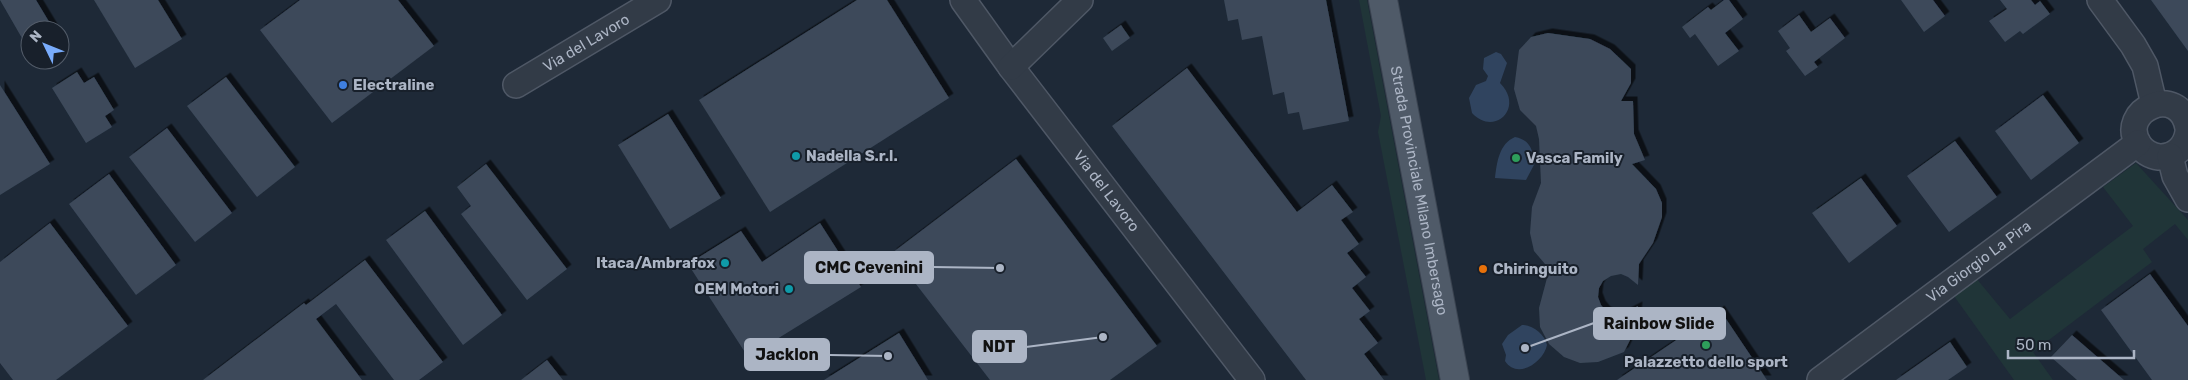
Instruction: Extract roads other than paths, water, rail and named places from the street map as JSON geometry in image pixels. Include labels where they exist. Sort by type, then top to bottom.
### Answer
[{"type":"main road","name":"Strada Provinciale Milano Imbersago","points":[[1383,0],[1455,380]]},
{"type":"street","name":"Via del Lavoro","points":[[516,85],[658,0]]},
{"type":"street","name":"Via del Lavoro","points":[[963,0],[1011,67],[1252,380]]},
{"type":"street","points":[[1011,67],[1080,0]]},
{"type":"street","points":[[2100,0],[2133,45],[2145,66],[2154,104]]},
{"type":"street","points":[[2154,104],[2170,105],[2187,121],[2184,146],[2170,156],[2148,154],[2138,143],[2135,135],[2137,120],[2141,113],[2154,104]]},
{"type":"street","name":"Via Giorgio La Pira","points":[[1820,380],[2138,143]]},
{"type":"street","points":[[2170,156],[2175,176],[2188,198]]},
{"type":"water","points":[[1496,52],[1501,54],[1507,63],[1500,83],[1507,92],[1509,102],[1508,110],[1504,116],[1497,121],[1489,122],[1481,120],[1472,113],[1469,98],[1476,85],[1486,81],[1488,76],[1483,69],[1484,58]]},
{"type":"water","name":"Vasca Family","points":[[1515,137],[1524,140],[1530,146],[1535,163],[1526,180],[1495,178],[1502,149],[1505,144]]},
{"type":"water","points":[[1522,325],[1538,331],[1547,345],[1536,363],[1523,369],[1516,369],[1505,361],[1506,355],[1502,344],[1508,335]]},
{"type":"place","name":"Electraline","points":[[343,85]]},
{"type":"place","name":"Nadella S.r.l.","points":[[796,156]]},
{"type":"place","name":"Vasca Family","points":[[1516,158]]},
{"type":"place","name":"Itaca/Ambrafox","points":[[725,263]]},
{"type":"place","name":"CMC Cevenini","points":[[1000,268]]},
{"type":"place","name":"Chiringuito","points":[[1483,269]]},
{"type":"place","name":"OEM Motori","points":[[789,289]]},
{"type":"place","name":"NDT","points":[[1103,337]]},
{"type":"place","name":"Palazzetto dello sport","points":[[1706,345]]},
{"type":"place","name":"Rainbow Slide","points":[[1525,348]]},
{"type":"place","name":"Jacklon","points":[[888,356]]}]
